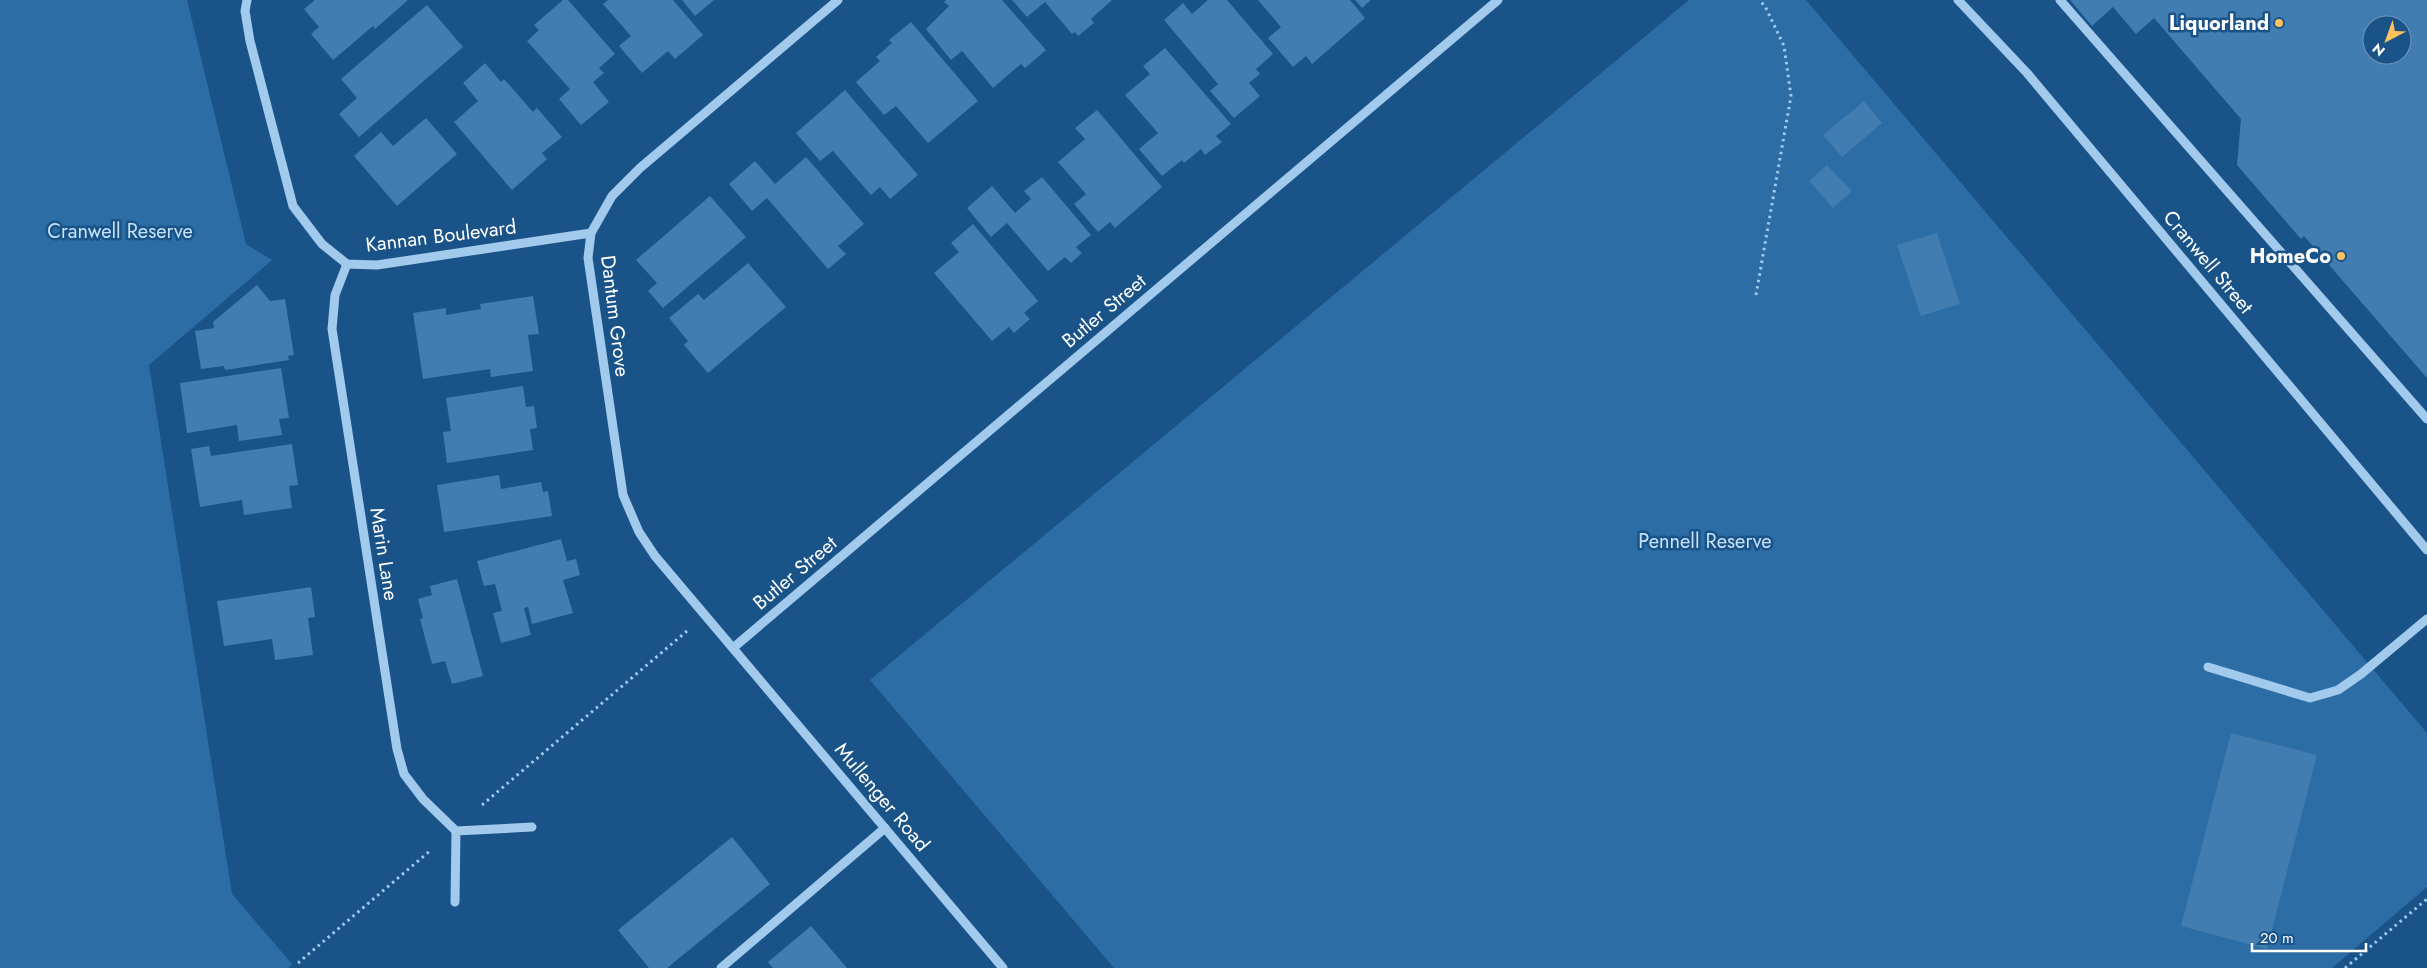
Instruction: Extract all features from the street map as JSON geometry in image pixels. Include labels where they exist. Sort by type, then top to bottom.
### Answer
[{"type":"street","name":"Kannan Boulevard","points":[[247,0],[245,11],[250,41],[293,206],[322,244],[347,264],[376,265],[591,233]]},
{"type":"street","name":"Dantum Grove","points":[[734,648],[655,556],[638,532],[623,495],[588,258],[591,233],[612,196],[640,168],[838,0]]},
{"type":"street","name":"Butler Street","points":[[734,648],[1498,0]]},
{"type":"street","name":"Cranwell Street","points":[[1958,0],[2027,73],[2427,550]]},
{"type":"street","points":[[2060,0],[2427,419]]},
{"type":"street","name":"Marin Lane","points":[[347,264],[336,295],[332,329],[397,750],[404,774],[423,799],[456,830]]},
{"type":"street","points":[[2208,667],[2310,698],[2338,690],[2362,674],[2427,619]]},
{"type":"street","name":"Mullenger Road","points":[[734,648],[1003,968]]},
{"type":"street","points":[[455,902],[456,830],[532,827]]},
{"type":"street","points":[[720,968],[885,828]]},
{"type":"path","points":[[1756,295],[1791,96],[1784,46],[1765,6],[1759,0]]},
{"type":"path","points":[[298,963],[425,854],[456,830],[479,808],[705,615]]},
{"type":"path","points":[[2345,968],[2427,898]]},
{"type":"green space","name":"Cranwell Reserve","points":[[0,0],[187,0],[246,244],[272,260],[149,365],[232,894],[292,964],[288,968],[0,968]]},
{"type":"green space","name":"Pennell Reserve","points":[[1689,0],[1806,0],[2427,733],[2427,887],[2332,968],[1114,968],[870,680]]},
{"type":"building","points":[[315,0],[408,0],[375,29],[373,26],[333,60],[311,34],[319,27],[304,9]]},
{"type":"building","points":[[563,0],[568,0],[615,54],[599,68],[604,73],[593,82],[609,102],[581,125],[559,99],[570,89],[527,41],[539,30],[534,25]]},
{"type":"building","points":[[608,0],[673,0],[703,35],[675,59],[668,51],[642,73],[619,46],[631,36],[603,4]]},
{"type":"building","points":[[682,0],[714,0],[695,16]]},
{"type":"building","points":[[946,0],[1002,0],[1046,50],[1025,68],[1021,64],[993,88],[962,51],[951,60],[926,29],[949,6],[944,2]]},
{"type":"building","points":[[1012,0],[1112,0],[1091,19],[1094,23],[1078,36],[1075,32],[1072,34],[1045,2],[1027,17]]},
{"type":"building","points":[[1208,0],[1227,0],[1273,54],[1256,69],[1260,74],[1249,83],[1260,96],[1234,118],[1210,91],[1218,84],[1164,20],[1183,3],[1192,14]]},
{"type":"building","points":[[1258,0],[1350,0],[1365,18],[1312,64],[1306,56],[1293,67],[1268,38],[1281,27]]},
{"type":"building","points":[[1355,0],[1371,0],[1362,8]]},
{"type":"building","name":"HomeCo","points":[[2070,0],[2427,0],[2427,378],[2304,236],[2301,239],[2237,165],[2241,119],[2154,18],[2136,34],[2113,7],[2092,26]]},
{"type":"building","points":[[427,5],[463,47],[359,137],[339,114],[357,98],[341,79]]},
{"type":"building","points":[[911,22],[978,101],[928,143],[896,106],[884,115],[856,82],[880,61],[876,57],[892,43],[889,40]]},
{"type":"building","points":[[1165,48],[1231,124],[1216,136],[1222,142],[1205,155],[1201,149],[1184,163],[1182,160],[1162,176],[1139,149],[1158,133],[1125,95],[1150,74],[1143,66]]},
{"type":"building","points":[[485,63],[501,82],[504,79],[533,112],[537,108],[562,137],[542,153],[547,159],[512,190],[454,122],[478,101],[463,83]]},
{"type":"building","points":[[845,90],[918,175],[890,199],[880,187],[871,195],[833,151],[820,161],[796,133]]},
{"type":"building","points":[[1864,101],[1882,123],[1842,157],[1823,135]]},
{"type":"building","points":[[1097,110],[1162,187],[1115,228],[1110,222],[1098,232],[1074,204],[1086,194],[1058,162],[1085,139],[1075,128]]},
{"type":"building","points":[[426,118],[457,154],[397,206],[354,156],[381,132],[393,146]]},
{"type":"building","points":[[806,157],[864,224],[838,246],[846,254],[828,269],[767,198],[752,211],[729,184],[755,161],[775,184]]},
{"type":"building","points":[[1827,165],[1852,191],[1833,208],[1809,181]]},
{"type":"building","points":[[1042,177],[1091,235],[1076,247],[1082,253],[1071,263],[1065,257],[1048,271],[1007,223],[991,237],[967,208],[992,186],[1015,213],[1031,199],[1024,191]]},
{"type":"building","points":[[710,196],[746,237],[663,308],[648,291],[657,283],[636,260]]},
{"type":"building","points":[[973,224],[1038,301],[1024,313],[1030,319],[1014,333],[1009,327],[992,341],[934,273],[959,252],[951,243]]},
{"type":"building","points":[[1937,233],[1960,304],[1921,316],[1897,245]]},
{"type":"building","points":[[748,263],[786,307],[708,373],[684,345],[688,341],[669,318],[698,294],[704,300]]},
{"type":"building","points":[[257,285],[270,301],[285,299],[294,355],[288,356],[289,360],[225,370],[224,366],[201,369],[195,331],[214,328],[213,322]]},
{"type":"building","points":[[533,296],[539,334],[528,335],[533,371],[491,377],[490,369],[423,379],[413,313],[446,308],[446,315],[481,309],[480,304]]},
{"type":"building","points":[[281,368],[289,418],[279,419],[282,435],[239,441],[237,425],[187,433],[180,383]]},
{"type":"building","points":[[523,386],[526,407],[534,406],[537,428],[530,429],[533,450],[447,463],[443,432],[451,431],[446,398]]},
{"type":"building","points":[[292,444],[298,485],[289,486],[292,508],[244,515],[242,500],[200,507],[191,449],[209,446],[211,456]]},
{"type":"building","points":[[499,475],[501,489],[541,482],[543,492],[548,491],[552,516],[444,532],[437,485]]},
{"type":"building","points":[[561,539],[567,561],[576,559],[580,575],[563,580],[573,613],[532,624],[528,607],[524,608],[531,635],[501,643],[493,613],[502,611],[495,584],[484,586],[477,561]]},
{"type":"building","points":[[457,579],[483,676],[452,684],[445,661],[432,664],[420,619],[423,618],[418,599],[432,595],[430,586]]},
{"type":"building","points":[[311,587],[315,617],[308,618],[313,655],[275,660],[272,639],[224,646],[217,601]]},
{"type":"building","points":[[2231,733],[2317,755],[2267,949],[2181,926]]},
{"type":"building","points":[[732,837],[770,884],[667,968],[649,968],[618,930]]},
{"type":"building","points":[[811,926],[847,968],[773,968],[768,962]]},
{"type":"place","name":"Liquorland","points":[[2279,23]]},
{"type":"place","name":"HomeCo","points":[[2341,256]]}]
